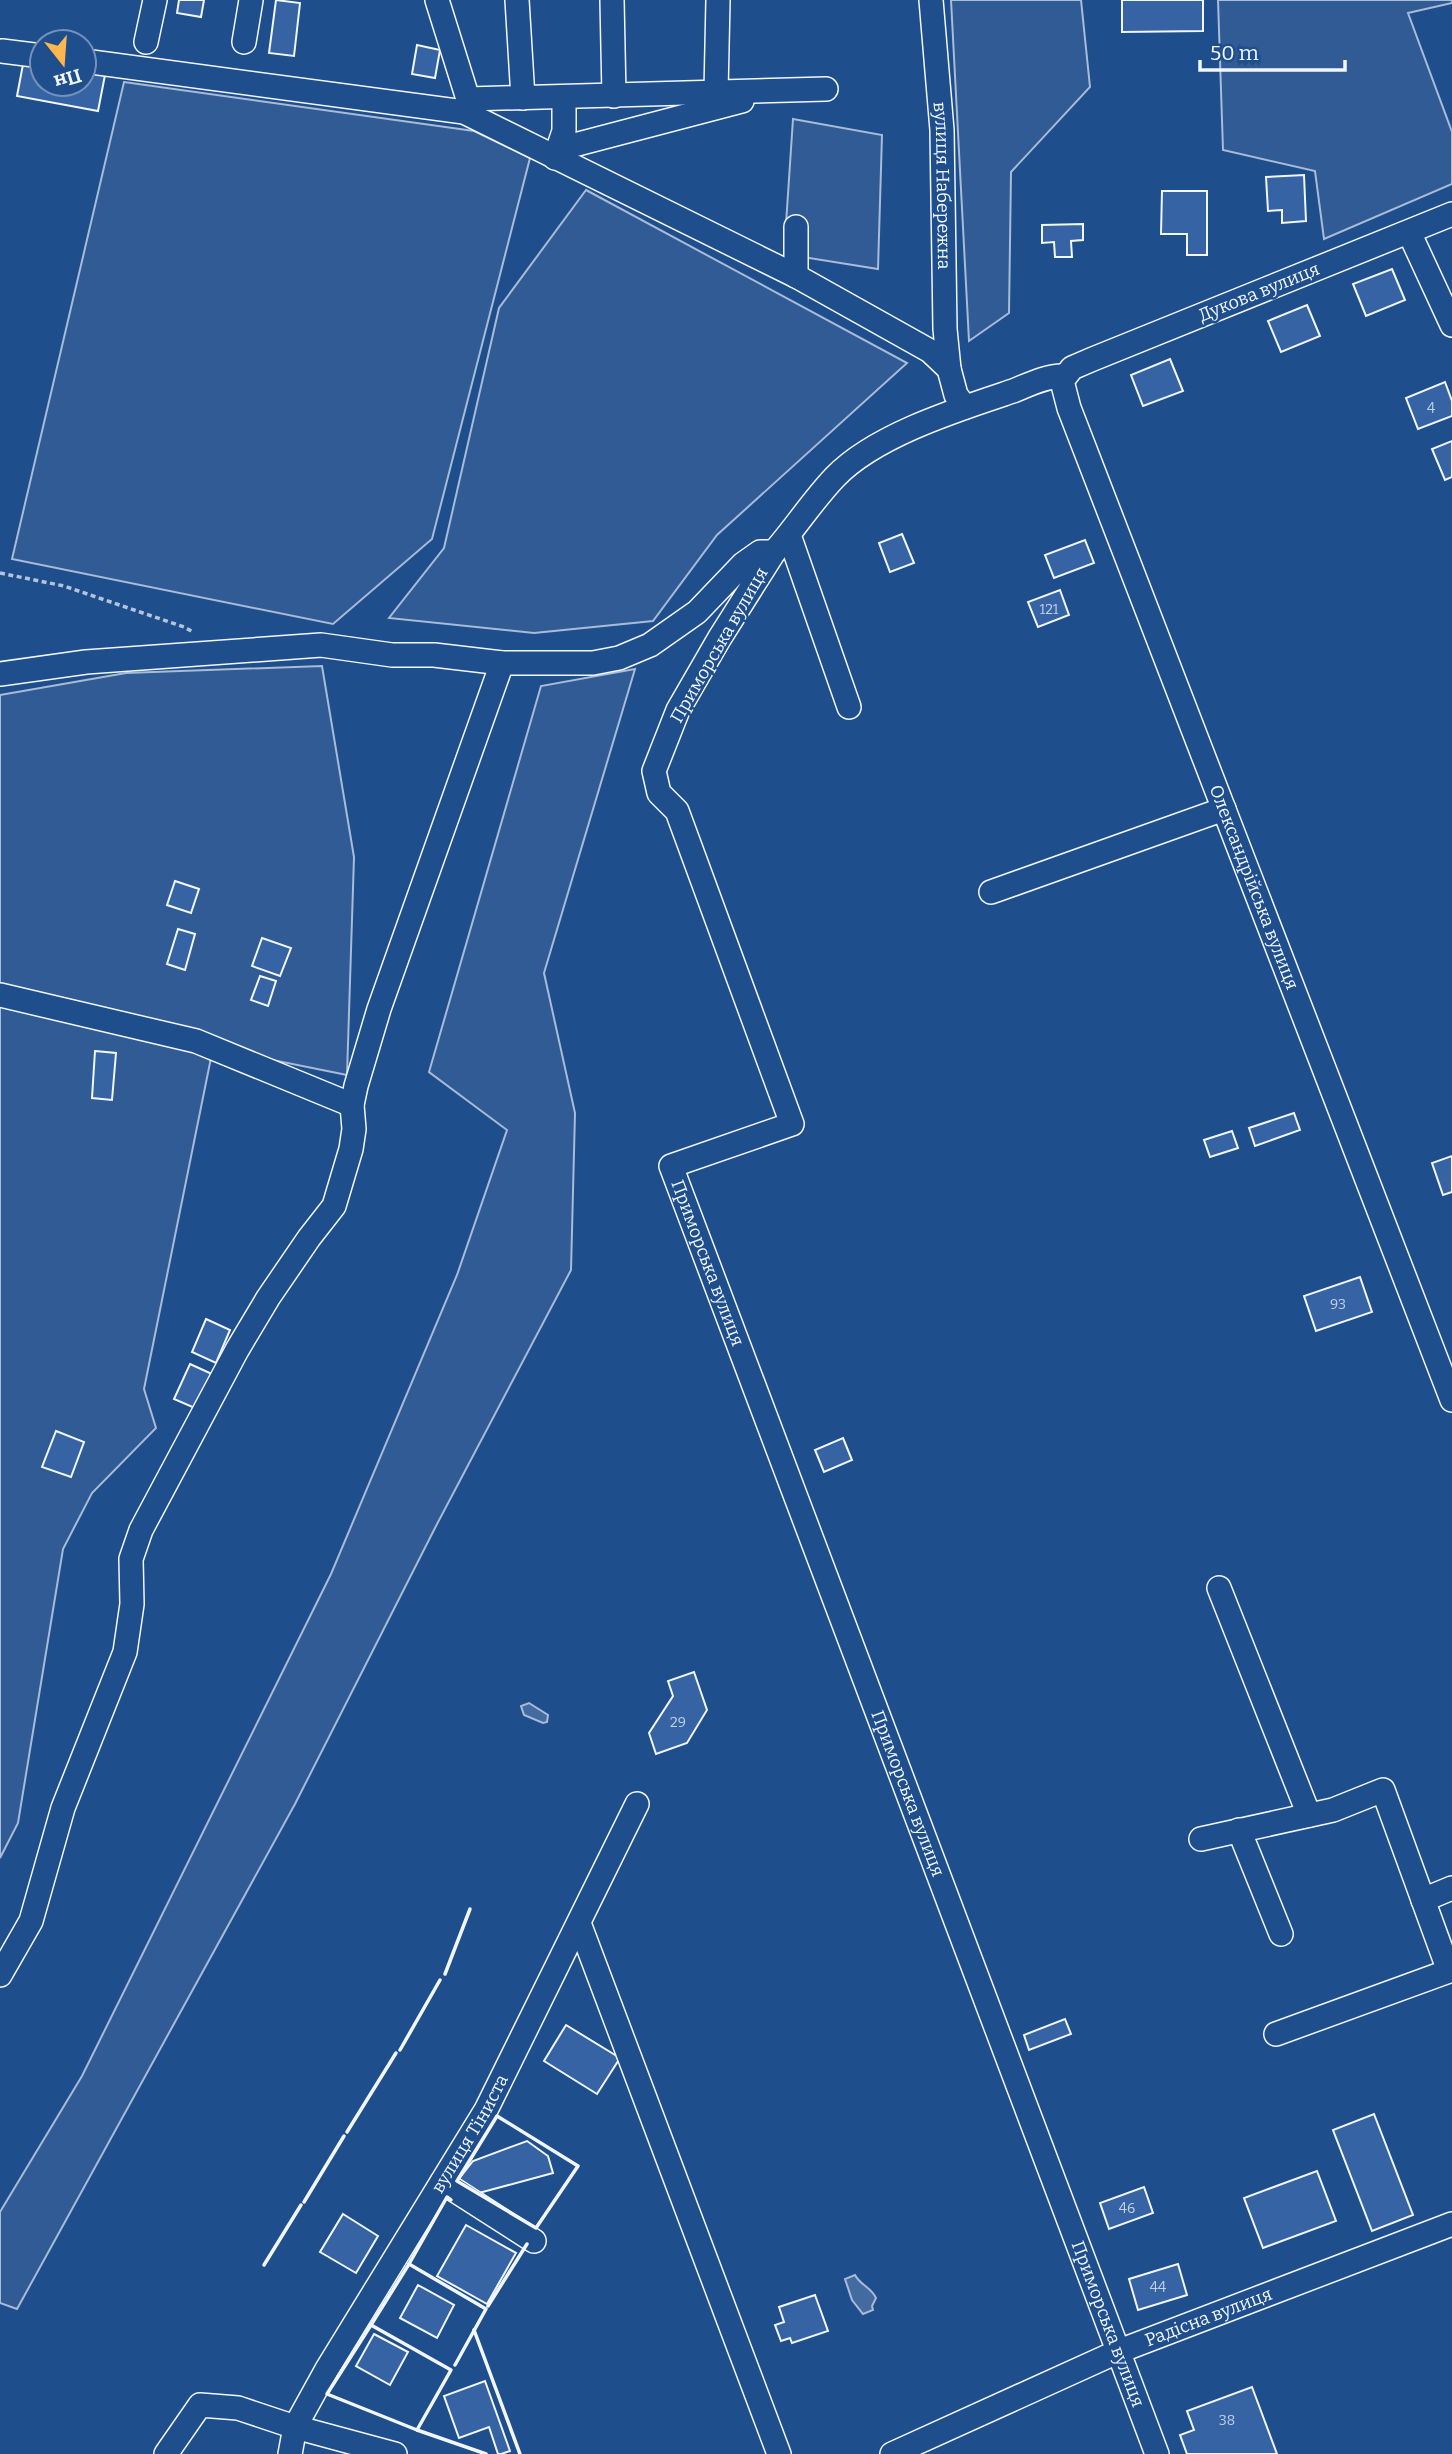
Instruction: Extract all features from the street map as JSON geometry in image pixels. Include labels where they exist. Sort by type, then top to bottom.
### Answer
[{"type":"street","points":[[146,42],[155,0]]},
{"type":"street","points":[[244,42],[251,0]]},
{"type":"street","points":[[437,0],[466,106],[796,276],[930,351],[949,369]]},
{"type":"street","points":[[517,0],[523,98]]},
{"type":"street","points":[[611,0],[614,96]]},
{"type":"street","points":[[716,93],[718,0]]},
{"type":"street","name":"вулиця Набережна","points":[[931,0],[942,130],[945,329],[949,369],[956,395],[965,407]]},
{"type":"street","points":[[2,51],[28,54]]},
{"type":"street","points":[[98,63],[466,106],[523,98],[826,89]]},
{"type":"street","points":[[557,153],[778,90]]},
{"type":"street","points":[[557,153],[564,131],[564,97]]},
{"type":"street","name":"Дукова вулиця","points":[[781,544],[835,477],[859,457],[883,443],[965,407],[1066,374],[1093,359],[1452,215]]},
{"type":"street","points":[[796,227],[796,276]]},
{"type":"street","points":[[1409,232],[1452,326]]},
{"type":"street","name":"Олександрійська вулиця","points":[[1066,374],[1064,390],[1069,408],[1452,1399]]},
{"type":"street","points":[[781,544],[849,707]]},
{"type":"street","name":"Приморська вулиця","points":[[0,674],[86,662],[321,645],[392,655],[434,655],[502,663],[593,663],[619,658],[650,645],[697,612],[743,564],[760,552],[781,544]]},
{"type":"street","name":"Приморська вулиця","points":[[781,544],[719,639],[678,710],[654,771],[659,793],[677,811],[792,1124],[671,1166],[1157,2454]]},
{"type":"street","points":[[0,1975],[31,1921],[63,1808],[125,1652],[132,1604],[131,1559],[135,1545],[237,1350],[268,1298],[334,1206],[351,1149],[354,1129],[352,1105],[379,1009],[502,663]]},
{"type":"street","points":[[991,892],[1224,809]]},
{"type":"street","points":[[0,995],[196,1041],[352,1105]]},
{"type":"street","points":[[1219,1588],[1309,1815]]},
{"type":"street","points":[[1201,1839],[1333,1810],[1383,1790],[1449,1971],[1276,2034]]},
{"type":"street","name":"вулиця Тіниста","points":[[290,2454],[295,2427],[327,2369],[486,2110],[637,1804]]},
{"type":"street","points":[[1239,1830],[1281,1934]]},
{"type":"street","points":[[1423,1900],[1452,1888]]},
{"type":"street","points":[[579,1923],[779,2454]]},
{"type":"street","points":[[442,2182],[534,2241]]},
{"type":"street","name":"Радісна вулиця","points":[[892,2454],[1117,2351],[1452,2224]]},
{"type":"street","points":[[166,2454],[200,2405],[238,2408],[295,2427],[395,2454]]},
{"type":"path","points":[[0,573],[64,586],[195,633]]},
{"type":"shaded area","points":[[951,0],[1081,0],[1090,87],[1011,172],[1009,313],[969,341]]},
{"type":"shaded area","points":[[1218,0],[1452,0],[1452,3],[1408,13],[1452,132],[1452,184],[1324,239],[1315,171],[1223,150]]},
{"type":"shaded area","points":[[124,82],[474,131],[530,158],[432,539],[333,624],[12,559]]},
{"type":"shaded area","points":[[793,119],[882,135],[878,269],[784,254]]},
{"type":"shaded area","points":[[586,190],[907,363],[717,535],[653,621],[534,633],[389,618],[444,548],[499,308]]},
{"type":"shaded area","points":[[322,666],[354,857],[347,1075],[213,1048],[144,1389],[156,1428],[92,1493],[63,1549],[18,1823],[0,1858],[0,695],[126,673]]},
{"type":"shaded area","points":[[635,669],[544,973],[575,1113],[571,1270],[436,1526],[295,1804],[17,2309],[0,2303],[0,2212],[82,2076],[331,1574],[457,1275],[507,1130],[429,1072],[541,686]]},
{"type":"shaded area","points":[[529,1703],[548,1715],[547,1722],[543,1723],[524,1715],[521,1706]]},
{"type":"shaded area","points":[[855,2275],[876,2298],[873,2310],[863,2314],[852,2300],[845,2279]]},
{"type":"building","points":[[179,0],[204,0],[201,17],[177,13]]},
{"type":"building","points":[[276,0],[300,3],[294,56],[269,53]]},
{"type":"building","points":[[1122,0],[1203,0],[1203,31],[1122,32]]},
{"type":"building","points":[[417,45],[440,50],[435,78],[412,74]]},
{"type":"building","points":[[24,59],[28,60],[28,98],[98,98],[98,74],[105,75],[98,111],[17,96]]},
{"type":"building","points":[[1304,175],[1306,221],[1282,223],[1282,210],[1268,211],[1266,177]]},
{"type":"building","points":[[1162,191],[1207,191],[1207,255],[1187,255],[1187,234],[1161,234]]},
{"type":"building","points":[[1083,224],[1083,240],[1071,241],[1072,257],[1055,257],[1054,242],[1042,243],[1042,225]]},
{"type":"building","points":[[1392,269],[1405,300],[1366,316],[1353,284]]},
{"type":"building","points":[[1307,305],[1320,336],[1281,352],[1268,321]]},
{"type":"building","points":[[1170,359],[1183,391],[1143,406],[1131,375]]},
{"type":"building","points":[[1445,382],[1452,401],[1452,416],[1418,429],[1406,398]]},
{"type":"building","points":[[1452,441],[1452,477],[1445,480],[1432,449]]},
{"type":"building","points":[[902,534],[914,563],[890,572],[879,543]]},
{"type":"building","points":[[1085,540],[1094,563],[1054,578],[1045,555]]},
{"type":"building","points":[[1060,590],[1069,615],[1038,627],[1028,602]]},
{"type":"building","points":[[175,881],[199,889],[191,913],[167,905]]},
{"type":"building","points":[[178,929],[195,934],[185,970],[167,964]]},
{"type":"building","points":[[262,938],[291,948],[280,976],[252,966]]},
{"type":"building","points":[[260,976],[276,981],[268,1006],[251,1000]]},
{"type":"building","points":[[95,1051],[116,1053],[112,1100],[92,1098]]},
{"type":"building","points":[[1294,1113],[1300,1130],[1255,1146],[1249,1128]]},
{"type":"building","points":[[1232,1131],[1238,1148],[1210,1157],[1204,1140]]},
{"type":"building","points":[[1452,1156],[1452,1192],[1443,1195],[1432,1163]]},
{"type":"building","points":[[1360,1277],[1372,1312],[1316,1331],[1304,1296]]},
{"type":"building","points":[[206,1319],[230,1330],[216,1363],[192,1352]]},
{"type":"building","points":[[190,1364],[212,1374],[197,1409],[174,1399]]},
{"type":"building","points":[[56,1431],[84,1442],[71,1477],[42,1467]]},
{"type":"building","points":[[843,1438],[852,1460],[824,1472],[815,1450]]},
{"type":"building","points":[[694,1672],[707,1710],[687,1743],[656,1754],[649,1733],[673,1696],[668,1681]]},
{"type":"building","points":[[1065,2019],[1071,2034],[1029,2050],[1024,2035]]},
{"type":"building","points":[[566,2025],[620,2058],[597,2094],[544,2061]]},
{"type":"building","points":[[1374,2114],[1413,2215],[1372,2231],[1333,2130]]},
{"type":"building","points":[[527,2141],[548,2156],[553,2173],[479,2193],[458,2180],[473,2161]]},
{"type":"building","points":[[1317,2171],[1336,2221],[1263,2248],[1244,2198]]},
{"type":"building","points":[[1144,2187],[1153,2213],[1109,2229],[1100,2203]]},
{"type":"building","points":[[343,2214],[378,2236],[356,2273],[320,2252]]},
{"type":"building","points":[[466,2225],[516,2253],[487,2304],[437,2276]]},
{"type":"building","points":[[1178,2264],[1187,2295],[1138,2310],[1129,2279]]},
{"type":"building","points":[[418,2285],[454,2305],[437,2338],[400,2318]]},
{"type":"building","points":[[815,2295],[828,2331],[792,2343],[790,2338],[781,2341],[775,2325],[784,2322],[779,2307]]},
{"type":"building","points":[[374,2334],[408,2352],[390,2385],[356,2366]]},
{"type":"building","points":[[485,2381],[510,2451],[501,2454],[498,2454],[489,2427],[459,2438],[444,2396]]},
{"type":"building","points":[[1252,2387],[1277,2454],[1187,2454],[1180,2435],[1194,2430],[1187,2411]]},
{"type":"wall","points":[[445,1974],[470,1909]]},
{"type":"wall","points":[[400,2050],[440,1980]]},
{"type":"wall","points":[[347,2132],[396,2053]]},
{"type":"wall","points":[[497,2116],[578,2166],[536,2228],[457,2181],[497,2116]]},
{"type":"wall","points":[[304,2202],[344,2136]]},
{"type":"wall","points":[[409,2264],[447,2197],[451,2200]]},
{"type":"wall","points":[[264,2265],[301,2205]]},
{"type":"wall","points":[[488,2306],[527,2244]]},
{"type":"wall","points":[[371,2325],[409,2264],[486,2309],[455,2365]]},
{"type":"wall","points":[[371,2325],[451,2370],[417,2430],[327,2394],[371,2325]]},
{"type":"wall","points":[[474,2330],[520,2454]]},
{"type":"wall","points":[[417,2430],[486,2454]]}]
